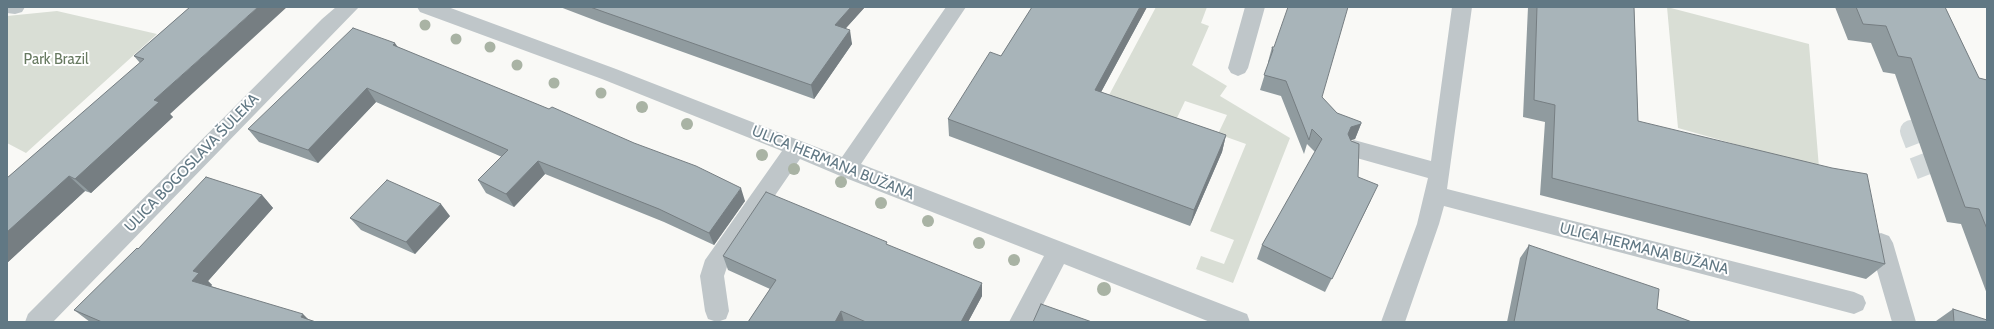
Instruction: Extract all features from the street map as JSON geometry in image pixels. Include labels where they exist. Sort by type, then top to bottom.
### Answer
[{"type":"street","name":"ULICA BOGOSLAVA ŠULEKA","points":[[36,322],[329,24],[349,7]]},
{"type":"street","name":"ULICA HERMANA BUŽANA","points":[[427,7],[602,71],[846,169],[1238,322]]},
{"type":"street","points":[[846,169],[956,7]]},
{"type":"street","points":[[1238,68],[1254,7]]},
{"type":"street","points":[[1393,322],[1428,224],[1435,195],[1440,172],[1462,7]]},
{"type":"street","points":[[717,310],[712,276],[717,260],[796,148]]},
{"type":"street","points":[[1354,149],[1440,172]]},
{"type":"street","name":"ULICA HERMANA BUŽANA","points":[[1435,195],[1854,303]]},
{"type":"street","points":[[1881,243],[1904,322]]},
{"type":"street","points":[[1021,322],[1058,252]]},
{"type":"green space","points":[[1156,7],[1207,7],[1201,23],[1209,26],[1192,65],[1227,86],[1220,96],[1290,138],[1233,283],[1196,269],[1201,256],[1224,264],[1234,240],[1210,231],[1246,144],[1218,134],[1227,115],[1185,101],[1176,120],[1108,97]]},
{"type":"green space","points":[[1667,7],[1809,44],[1819,168],[1678,128]]},
{"type":"green space","name":"Park Brazil","points":[[57,11],[157,34],[26,153],[7,143],[7,16]]},
{"type":"building","points":[[190,7],[258,7],[154,100],[159,102],[75,179],[69,176],[7,232],[7,178],[144,59],[134,56]]},
{"type":"building","points":[[590,7],[851,7],[835,25],[850,30],[811,85]]},
{"type":"building","points":[[1032,7],[1140,7],[1095,90],[1226,135],[1194,210],[948,119],[990,52],[1001,56]]},
{"type":"building","points":[[1288,7],[1348,7],[1322,97],[1337,113],[1361,122],[1361,124],[1351,127],[1348,134],[1351,141],[1359,144],[1358,177],[1378,185],[1332,279],[1262,245],[1322,139],[1312,129],[1309,140],[1286,81],[1264,75],[1273,50],[1272,47],[1274,47]]},
{"type":"building","points":[[1537,7],[1634,7],[1638,121],[1832,168],[1867,174],[1885,264],[1552,178],[1555,105],[1534,100]]},
{"type":"building","points":[[1856,7],[1945,7],[1979,78],[1987,80],[1987,229],[1979,209],[1965,207],[1911,58],[1898,56],[1886,26],[1863,24]]},
{"type":"building","points":[[353,28],[395,43],[393,45],[549,109],[552,107],[634,143],[696,166],[741,188],[709,233],[659,209],[538,161],[506,194],[478,180],[508,150],[367,88],[308,150],[248,129]]},
{"type":"building","points":[[206,177],[262,195],[193,271],[199,273],[192,281],[303,314],[301,317],[316,322],[102,322],[74,310],[137,248],[138,249]]},
{"type":"building","points":[[387,180],[441,204],[406,242],[350,218]]},
{"type":"building","points":[[766,192],[887,242],[886,244],[982,283],[961,322],[866,322],[841,311],[835,322],[748,322],[776,280],[723,256]]},
{"type":"building","points":[[1529,245],[1659,289],[1657,309],[1692,322],[1514,322]]},
{"type":"building","points":[[1041,304],[1092,322],[1033,322]]},
{"type":"building","points":[[1953,309],[1987,320],[1987,322],[1954,322]]},
{"type":"tunnel","points":[[1928,175],[1911,131],[1987,142]]}]
